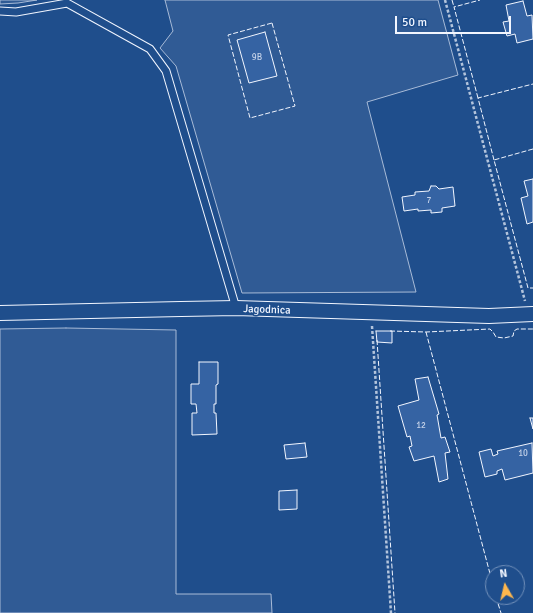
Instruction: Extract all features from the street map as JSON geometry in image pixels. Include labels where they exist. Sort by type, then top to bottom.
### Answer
[{"type":"street","name":"Jagodnica","points":[[0,313],[236,308],[489,316],[531,315]]},
{"type":"lane","points":[[0,11],[16,12],[67,3],[150,49],[166,71],[236,308]]},
{"type":"path","points":[[445,0],[531,315]]},
{"type":"path","points":[[371,313],[391,613]]},
{"type":"shaded area","points":[[0,0],[37,0],[0,4]]},
{"type":"shaded area","points":[[165,0],[438,0],[458,75],[367,102],[416,292],[242,293],[176,66],[160,48],[173,31]]},
{"type":"shaded area","points":[[66,328],[176,330],[176,594],[271,594],[272,613],[0,613],[0,329]]},
{"type":"building","points":[[523,1],[527,16],[532,15],[533,39],[517,43],[515,34],[507,36],[503,22],[509,21],[506,5]]},
{"type":"building","points":[[265,32],[277,76],[249,83],[237,40]]},
{"type":"building","points":[[533,179],[533,222],[527,224],[521,198],[528,196],[524,181]]},
{"type":"building","points":[[431,186],[436,186],[439,189],[453,187],[455,206],[442,208],[442,212],[431,213],[431,210],[418,211],[418,209],[404,211],[402,197],[415,195],[415,192],[429,191]]},
{"type":"building","points":[[376,331],[392,331],[392,343],[377,342]]},
{"type":"building","points":[[199,362],[218,362],[218,384],[216,385],[216,404],[214,404],[217,434],[192,435],[192,413],[197,413],[196,404],[191,404],[191,384],[199,384]]},
{"type":"building","points":[[428,377],[439,414],[437,415],[441,438],[445,437],[450,452],[445,453],[448,479],[439,482],[434,456],[414,461],[409,447],[412,446],[410,436],[407,437],[398,406],[419,400],[415,379]]},
{"type":"building","points":[[530,418],[533,418],[533,429]]},
{"type":"building","points":[[305,443],[307,457],[286,459],[284,445]]},
{"type":"building","points":[[532,443],[533,473],[505,480],[502,469],[497,471],[497,474],[485,477],[479,452],[491,449],[493,456],[498,454],[497,451]]},
{"type":"building","points":[[297,490],[297,509],[279,510],[279,491]]},
{"type":"fence","points":[[452,0],[454,7]]},
{"type":"fence","points":[[478,98],[454,7],[480,0]]},
{"type":"fence","points":[[272,23],[295,106],[250,118],[228,35],[272,23]]},
{"type":"fence","points":[[494,160],[478,98],[533,84]]},
{"type":"fence","points":[[533,149],[494,160],[528,288],[533,288]]},
{"type":"fence","points":[[390,331],[426,332],[490,329],[496,337],[504,338],[513,336],[514,331],[517,329],[533,329]]},
{"type":"fence","points":[[426,332],[488,565]]},
{"type":"fence","points":[[377,340],[395,613]]},
{"type":"fence","points":[[498,605],[501,613]]}]
